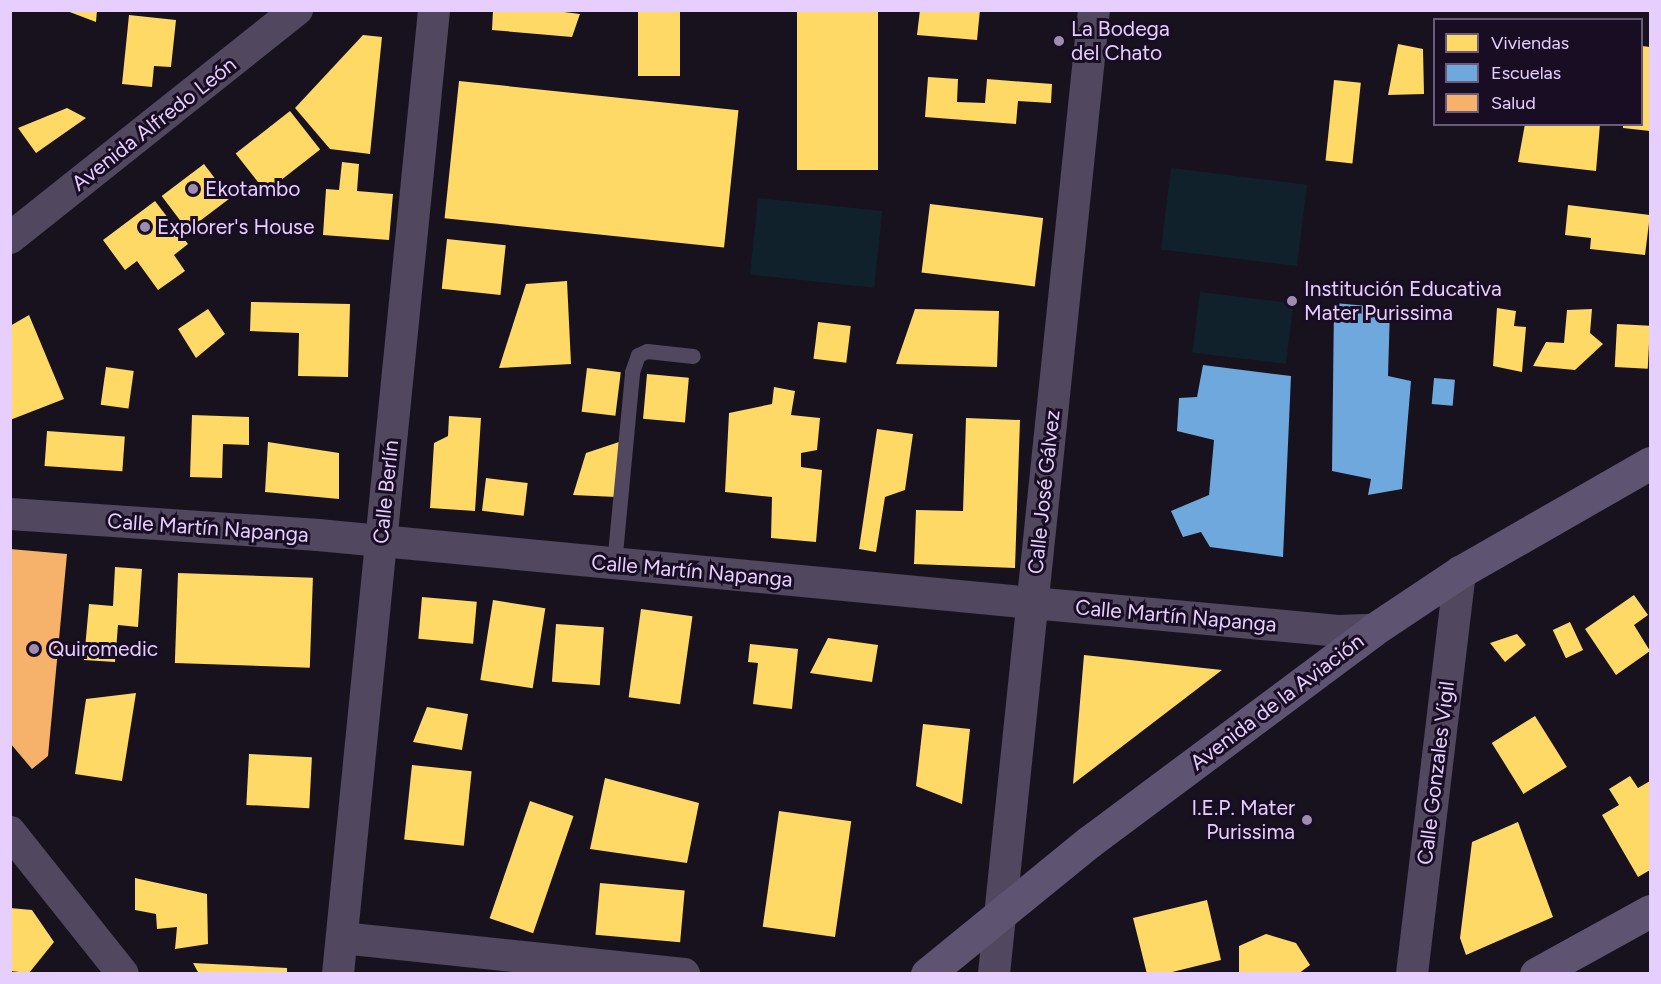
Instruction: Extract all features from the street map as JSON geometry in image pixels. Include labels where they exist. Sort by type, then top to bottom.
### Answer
[{"type":"main road","name":"Avenida de la Aviación","points":[[927,974],[1089,842],[1373,630],[1460,572],[1650,463]]},
{"type":"main road","points":[[1536,974],[1650,911]]},
{"type":"street","name":"Avenida Alfredo León","points":[[10,237],[297,10]]},
{"type":"street","name":"Calle Berlín","points":[[338,974],[434,10]]},
{"type":"street","name":"Calle José Gálvez","points":[[994,974],[1094,10]]},
{"type":"street","name":"Calle Martín Napanga","points":[[10,514],[381,541],[1338,631],[1373,630]]},
{"type":"street","name":"Calle Gonzales Vigil","points":[[1412,974],[1460,572]]},
{"type":"street","points":[[10,832],[123,974]]},
{"type":"street","points":[[342,938],[684,974]]},
{"type":"lane","points":[[614,564],[632,372],[638,355],[647,351],[693,356]]},
{"type":"shaded area","points":[[1171,168],[1307,185],[1297,266],[1161,249]]},
{"type":"shaded area","points":[[758,198],[882,211],[874,288],[750,275]]},
{"type":"shaded area","points":[[1200,292],[1293,303],[1286,364],[1193,353]]},
{"type":"building: Viviendas","points":[[97,10],[96,22],[67,11]]},
{"type":"building: Viviendas","points":[[493,10],[548,10],[580,14],[572,37],[492,30]]},
{"type":"building: Viviendas","points":[[638,10],[680,10],[680,76],[638,76]]},
{"type":"building: Viviendas","points":[[797,10],[878,10],[878,170],[797,170]]},
{"type":"building: Viviendas","points":[[920,10],[980,10],[977,40],[917,35]]},
{"type":"building: Viviendas","points":[[129,15],[176,20],[171,67],[154,66],[152,87],[122,84]]},
{"type":"building: Viviendas","points":[[363,35],[382,37],[370,154],[330,149],[295,108]]},
{"type":"building: Viviendas","points":[[1398,44],[1423,49],[1424,94],[1388,95]]},
{"type":"building: Viviendas","points":[[1643,46],[1650,47],[1650,131],[1623,128],[1623,126],[1643,126]]},
{"type":"building: Viviendas","points":[[928,77],[958,79],[957,102],[985,103],[987,79],[1052,84],[1051,103],[1018,101],[1016,124],[925,117]]},
{"type":"building: Viviendas","points":[[1334,80],[1361,83],[1352,163],[1326,161]]},
{"type":"building: Viviendas","points":[[459,81],[738,110],[724,248],[445,218]]},
{"type":"building: Viviendas","points":[[67,108],[86,118],[36,153],[18,128]]},
{"type":"building: Viviendas","points":[[290,111],[320,150],[266,192],[236,153]]},
{"type":"building: Viviendas","points":[[1525,126],[1600,126],[1596,171],[1518,162]]},
{"type":"building: Viviendas","points":[[342,162],[359,164],[357,191],[393,194],[389,240],[323,235],[326,189],[339,190]]},
{"type":"building: Viviendas","points":[[204,164],[230,198],[188,230],[162,196]]},
{"type":"building: Viviendas","points":[[155,201],[188,244],[174,255],[185,271],[158,290],[137,261],[125,270],[103,240]]},
{"type":"building: Viviendas","points":[[930,204],[1043,218],[1035,286],[922,272]]},
{"type":"building: Viviendas","points":[[1568,205],[1650,215],[1645,255],[1590,249],[1591,238],[1565,235]]},
{"type":"building: Viviendas","points":[[447,239],[506,245],[500,295],[442,289]]},
{"type":"building: Viviendas","points":[[567,281],[571,364],[499,368],[526,284]]},
{"type":"building: Viviendas","points":[[251,302],[350,304],[348,377],[298,376],[299,333],[250,331]]},
{"type":"building: Viviendas","points":[[1497,308],[1516,311],[1514,326],[1526,327],[1522,372],[1493,366]]},
{"type":"building: Viviendas","points":[[208,309],[225,334],[196,358],[178,329]]},
{"type":"building: Viviendas","points":[[915,309],[999,311],[997,367],[896,364]]},
{"type":"building: Viviendas","points":[[1592,309],[1590,333],[1603,344],[1575,370],[1533,366],[1546,342],[1564,343],[1567,310]]},
{"type":"building: Viviendas","points":[[29,315],[64,399],[10,420],[10,326]]},
{"type":"building: Viviendas","points":[[818,322],[851,326],[846,363],[813,359]]},
{"type":"building: Viviendas","points":[[1617,324],[1650,326],[1648,369],[1615,367]]},
{"type":"building: Viviendas","points":[[106,367],[134,371],[128,409],[101,405]]},
{"type":"building: Viviendas","points":[[587,368],[621,372],[615,416],[582,412]]},
{"type":"building: Viviendas","points":[[647,374],[689,378],[685,422],[643,419]]},
{"type":"building: Viviendas","points":[[774,387],[795,391],[791,415],[820,418],[817,450],[801,453],[801,467],[822,470],[816,542],[771,538],[772,497],[725,492],[729,413],[772,404]]},
{"type":"building: Viviendas","points":[[192,415],[249,417],[249,445],[223,444],[222,478],[190,477]]},
{"type":"building: Viviendas","points":[[449,416],[481,418],[475,511],[430,508],[434,443],[448,436]]},
{"type":"building: Viviendas","points":[[966,418],[1020,420],[1015,568],[914,564],[916,510],[963,511]]},
{"type":"building: Viviendas","points":[[877,429],[913,434],[905,490],[885,497],[876,552],[859,549]]},
{"type":"building: Viviendas","points":[[47,431],[125,436],[122,471],[45,466]]},
{"type":"building: Viviendas","points":[[268,442],[339,453],[339,499],[265,492]]},
{"type":"building: Viviendas","points":[[619,442],[616,497],[573,495],[586,453]]},
{"type":"building: Viviendas","points":[[486,478],[528,483],[524,516],[482,511]]},
{"type":"building: Viviendas","points":[[115,567],[142,569],[138,627],[118,625],[115,662],[84,660],[89,604],[113,606]]},
{"type":"building: Viviendas","points":[[178,573],[313,578],[310,668],[175,663]]},
{"type":"building: Viviendas","points":[[1634,595],[1648,615],[1634,625],[1650,651],[1616,675],[1585,629]]},
{"type":"building: Viviendas","points":[[422,597],[477,602],[473,644],[418,639]]},
{"type":"building: Viviendas","points":[[493,600],[545,608],[533,688],[480,680]]},
{"type":"building: Viviendas","points":[[641,609],[692,616],[680,704],[629,697]]},
{"type":"building: Viviendas","points":[[1570,622],[1583,650],[1566,658],[1553,630]]},
{"type":"building: Viviendas","points":[[556,624],[604,627],[600,685],[552,682]]},
{"type":"building: Viviendas","points":[[1517,634],[1526,645],[1505,662],[1490,643]]},
{"type":"building: Viviendas","points":[[828,638],[878,645],[872,682],[810,673]]},
{"type":"building: Viviendas","points":[[750,644],[798,649],[792,709],[753,704],[758,663],[748,662]]},
{"type":"building: Viviendas","points":[[1084,655],[1222,670],[1073,784]]},
{"type":"building: Viviendas","points":[[136,693],[122,781],[75,774],[86,699]]},
{"type":"building: Viviendas","points":[[427,707],[468,714],[462,750],[413,742]]},
{"type":"building: Viviendas","points":[[1535,716],[1567,767],[1524,794],[1492,743]]},
{"type":"building: Viviendas","points":[[923,724],[970,729],[962,804],[916,786]]},
{"type":"building: Viviendas","points":[[249,754],[312,757],[309,808],[246,805]]},
{"type":"building: Viviendas","points":[[412,765],[472,771],[464,846],[404,840]]},
{"type":"building: Viviendas","points":[[1630,776],[1638,788],[1650,781],[1650,870],[1638,877],[1602,815],[1619,805],[1609,789]]},
{"type":"building: Viviendas","points":[[605,778],[699,803],[687,863],[590,849]]},
{"type":"building: Viviendas","points":[[530,801],[573,816],[533,933],[490,918]]},
{"type":"building: Viviendas","points":[[779,811],[851,821],[835,937],[763,927]]},
{"type":"building: Viviendas","points":[[1518,822],[1553,917],[1466,955],[1460,938],[1472,842]]},
{"type":"building: Viviendas","points":[[135,878],[207,894],[208,944],[175,949],[177,927],[157,929],[156,914],[135,910]]},
{"type":"building: Viviendas","points":[[600,883],[685,890],[680,942],[595,935]]},
{"type":"building: Viviendas","points":[[1207,900],[1221,960],[1164,974],[1147,974],[1133,918]]},
{"type":"building: Viviendas","points":[[10,908],[32,910],[54,942],[29,973],[10,971]]},
{"type":"building: Viviendas","points":[[1266,934],[1296,943],[1310,965],[1298,974],[1239,974],[1239,946]]},
{"type":"building: Viviendas","points":[[193,963],[287,968],[287,974],[199,974]]},
{"type":"building: Escuelas","points":[[1334,303],[1390,308],[1388,376],[1411,381],[1402,489],[1368,495],[1371,479],[1332,471]]},
{"type":"building: Escuelas","points":[[1203,365],[1291,376],[1283,557],[1210,547],[1201,532],[1183,537],[1171,511],[1209,495],[1214,440],[1177,431],[1179,398],[1197,397]]},
{"type":"building: Escuelas","points":[[1434,378],[1455,380],[1453,406],[1432,404]]},
{"type":"building: Salud","name":"Quiromedic","points":[[10,549],[67,554],[48,756],[32,769],[10,743]]},
{"type":"place","name":"La Bodega del Chato","points":[[1059,41]]},
{"type":"place","name":"Ekotambo","points":[[193,189]]},
{"type":"place","name":"Explorer's House","points":[[145,227]]},
{"type":"place","name":"Institución Educativa Mater Purissima","points":[[1292,301]]},
{"type":"place","name":"Quiromedic","points":[[34,649]]},
{"type":"place","name":"I.E.P. Mater Purissima","points":[[1307,820]]}]
